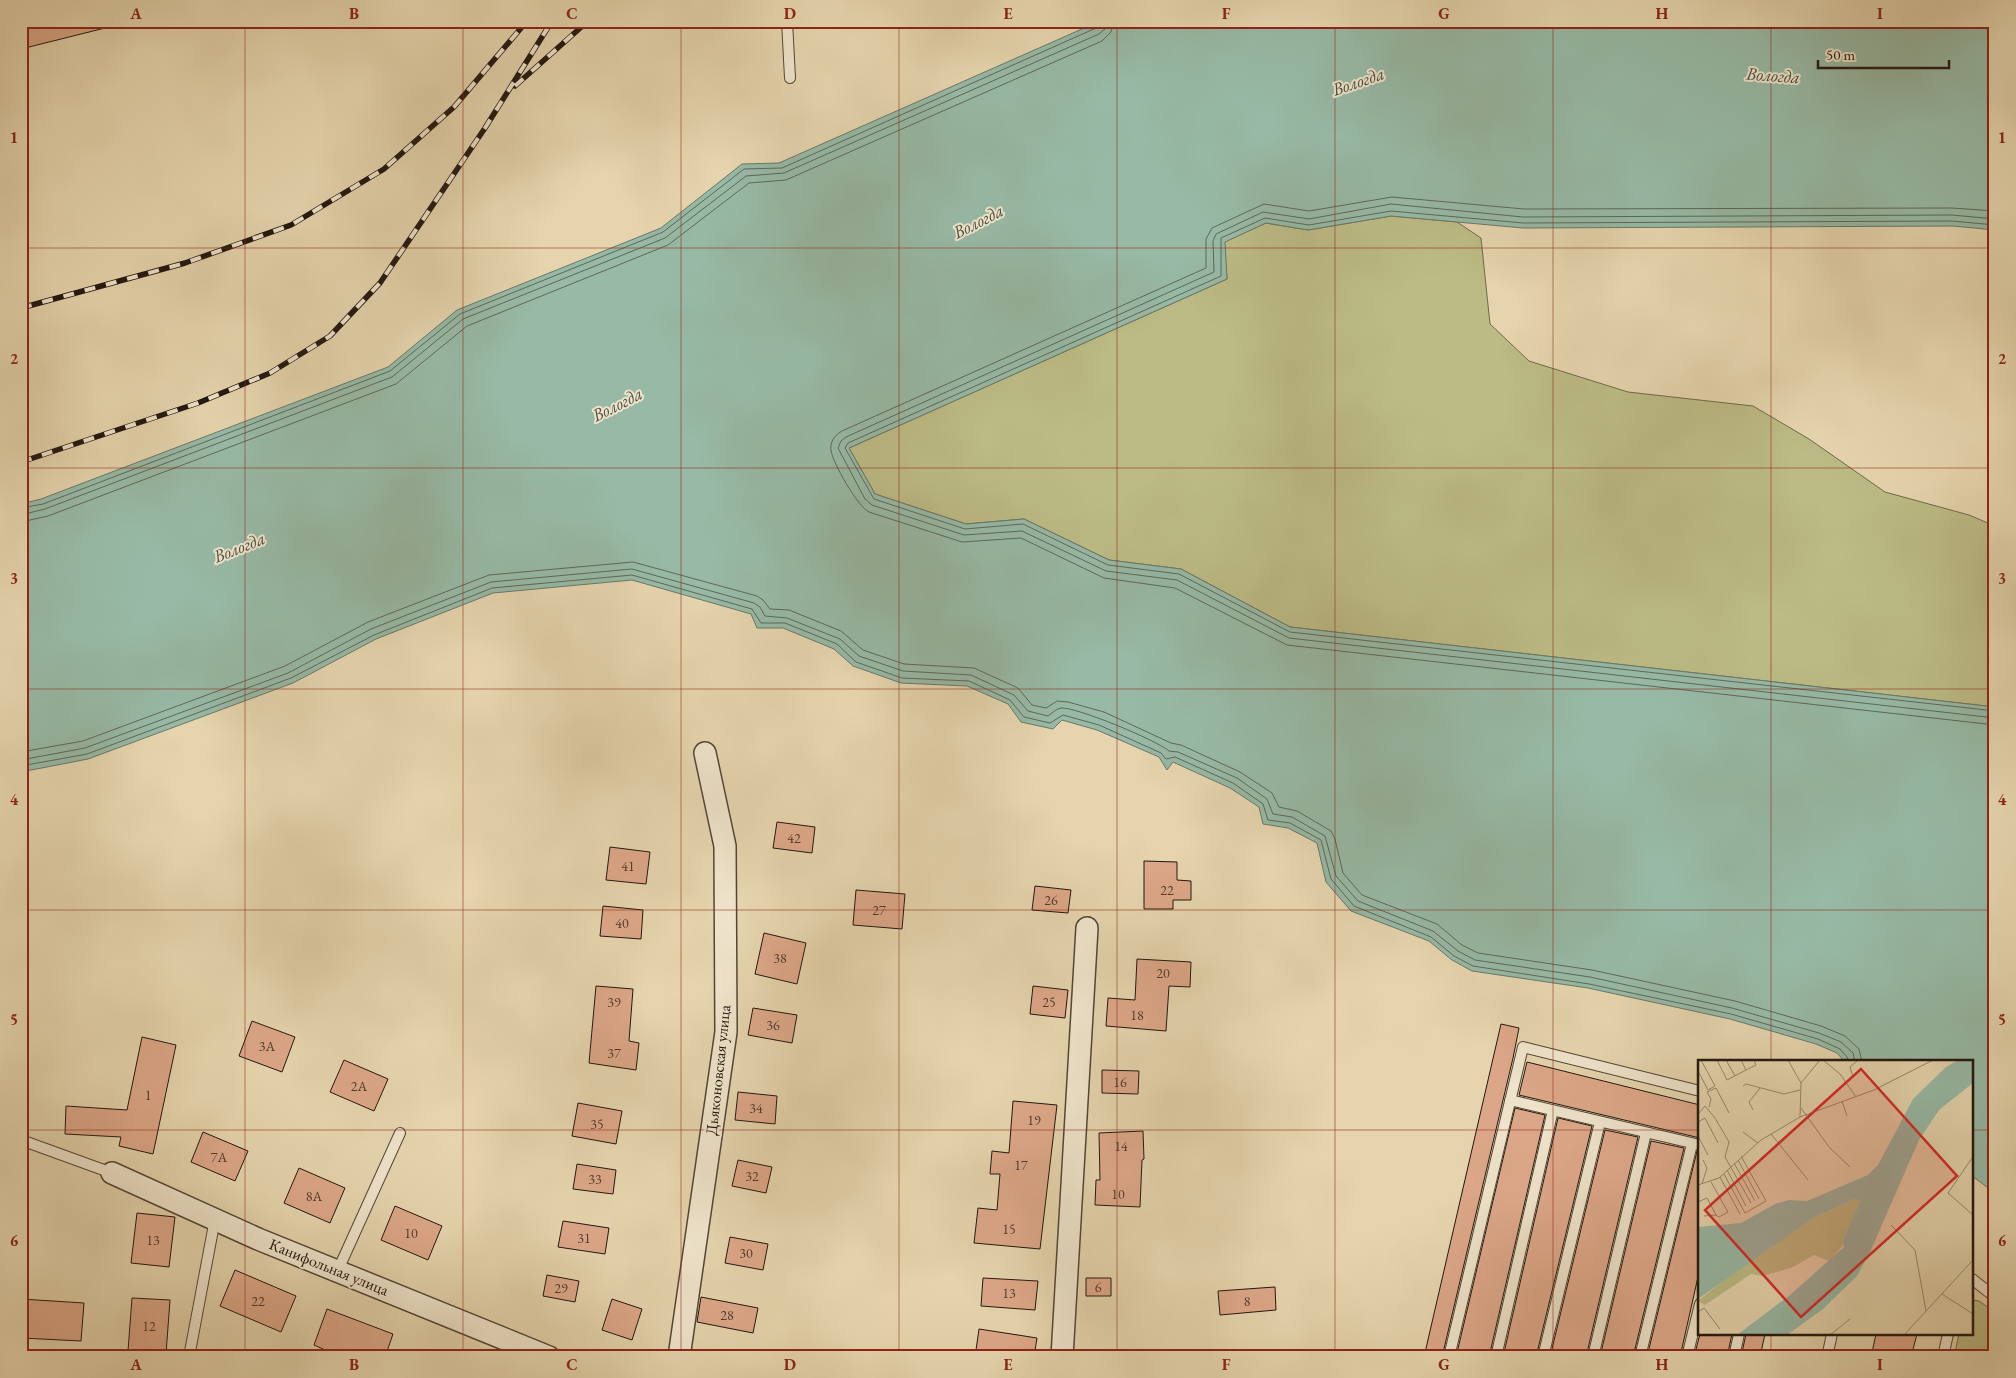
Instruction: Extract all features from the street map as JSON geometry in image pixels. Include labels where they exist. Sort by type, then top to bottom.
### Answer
[{"type":"street","name":"Дьяконовская улица","points":[[679,1357],[726,1032],[725,846],[705,753]]},
{"type":"street","points":[[1062,1357],[1086,928]]},
{"type":"street","name":"Канифольная улица","points":[[112,1173],[258,1239],[549,1357]]},
{"type":"lane","points":[[787,21],[790,78]]},
{"type":"lane","points":[[1449,1357],[1523,1047],[1698,1091]]},
{"type":"lane","points":[[1510,1100],[1696,1145],[1640,1357]]},
{"type":"lane","points":[[1496,1357],[1553,1110]]},
{"type":"lane","points":[[1543,1357],[1600,1122]]},
{"type":"lane","points":[[1593,1357],[1646,1132]]},
{"type":"lane","points":[[338,1270],[400,1133]]},
{"type":"lane","points":[[21,1140],[112,1173]]},
{"type":"lane","points":[[189,1357],[215,1219]]},
{"type":"lane","points":[[1974,1280],[1995,1296]]},
{"type":"lane","points":[[1687,1357],[1698,1312]]},
{"type":"lane","points":[[1734,1357],[1739,1336]]},
{"type":"lane","points":[[1827,1357],[1832,1336]]},
{"type":"lane","points":[[1943,1357],[1948,1336]]},
{"type":"shaded area","points":[[1391,216],[1457,222],[1481,238],[1490,324],[1529,361],[1628,392],[1753,406],[1809,439],[1885,492],[1969,515],[1995,526],[1995,707],[1290,627],[1181,569],[1109,560],[1024,519],[966,524],[875,494],[849,448],[1227,279],[1224,242],[1266,223],[1308,230]]},
{"type":"shaded area","points":[[1974,1300],[1979,1301],[1995,1312],[1995,1357],[1954,1357],[1959,1336],[1974,1336]]},
{"type":"water","name":"Вологда","points":[[1100,21],[1995,21],[1995,230],[1953,226],[1523,228],[1391,216],[1308,230],[1266,223],[1225,242],[1227,279],[849,448],[875,494],[966,524],[1024,519],[1109,560],[1181,569],[1290,627],[1995,707],[1995,1193],[1974,1177],[1974,1060],[1843,1060],[1837,1053],[1816,1044],[1730,1019],[1588,988],[1472,971],[1452,960],[1429,941],[1351,911],[1326,882],[1317,843],[1288,828],[1263,824],[1259,807],[1230,788],[1173,762],[1167,770],[1159,757],[1097,730],[1062,720],[1053,729],[1021,722],[1008,704],[967,686],[901,683],[853,666],[834,649],[783,628],[757,628],[751,614],[632,580],[493,593],[376,639],[293,683],[88,759],[21,772],[21,504],[41,499],[388,367],[457,310],[661,228],[742,164],[779,163]]},
{"type":"building","points":[[21,21],[112,21],[113,26],[21,49]]},
{"type":"building","points":[[777,822],[815,827],[812,853],[773,848]]},
{"type":"building","points":[[610,847],[650,852],[646,884],[606,880]]},
{"type":"building","points":[[1144,861],[1177,862],[1177,880],[1191,881],[1191,900],[1173,900],[1173,909],[1144,909]]},
{"type":"building","points":[[1035,886],[1071,890],[1068,913],[1032,910]]},
{"type":"building","points":[[856,890],[905,894],[902,929],[853,925]]},
{"type":"building","points":[[603,906],[643,910],[641,939],[600,936]]},
{"type":"building","points":[[764,933],[806,943],[797,984],[755,974]]},
{"type":"building","points":[[1137,959],[1191,962],[1190,987],[1169,986],[1166,1031],[1106,1026],[1108,998],[1135,1000]]},
{"type":"building","points":[[596,986],[633,989],[629,1041],[639,1043],[636,1070],[589,1063]]},
{"type":"building","points":[[1033,986],[1068,990],[1065,1018],[1030,1014]]},
{"type":"building","points":[[753,1008],[797,1015],[792,1043],[748,1035]]},
{"type":"building","points":[[252,1021],[295,1037],[282,1072],[239,1056]]},
{"type":"building","points":[[1501,1024],[1519,1028],[1513,1058],[1442,1357],[1424,1357]]},
{"type":"building","points":[[142,1037],[176,1045],[153,1154],[119,1146],[121,1137],[65,1134],[66,1106],[127,1110]]},
{"type":"building","points":[[344,1060],[388,1079],[374,1111],[330,1092]]},
{"type":"building","points":[[1527,1062],[1698,1105],[1698,1138],[1519,1095]]},
{"type":"building","points":[[1102,1070],[1139,1071],[1138,1094],[1102,1093]]},
{"type":"building","points":[[738,1092],[777,1096],[775,1124],[735,1120]]},
{"type":"building","points":[[1013,1101],[1057,1105],[1040,1249],[974,1243],[978,1208],[997,1210],[1000,1174],[990,1174],[992,1151],[1009,1153]]},
{"type":"building","points":[[578,1103],[622,1111],[616,1144],[572,1136]]},
{"type":"building","points":[[1515,1108],[1545,1115],[1489,1357],[1456,1357]]},
{"type":"building","points":[[1558,1118],[1592,1126],[1536,1357],[1503,1357]]},
{"type":"building","points":[[1605,1130],[1638,1137],[1586,1357],[1550,1357]]},
{"type":"building","points":[[1143,1131],[1144,1159],[1142,1160],[1140,1207],[1095,1205],[1096,1180],[1100,1180],[1099,1133]]},
{"type":"building","points":[[203,1132],[248,1151],[235,1181],[191,1162]]},
{"type":"building","points":[[1651,1141],[1684,1148],[1633,1357],[1600,1357]]},
{"type":"building","points":[[1697,1151],[1698,1277],[1680,1357],[1647,1357]]},
{"type":"building","points":[[738,1160],[772,1167],[766,1193],[732,1186]]},
{"type":"building","points":[[577,1164],[616,1170],[613,1194],[573,1189]]},
{"type":"building","points":[[299,1168],[345,1188],[330,1223],[284,1203]]},
{"type":"building","points":[[395,1206],[442,1226],[428,1260],[381,1240]]},
{"type":"building","points":[[137,1213],[175,1217],[169,1267],[131,1263]]},
{"type":"building","points":[[563,1221],[609,1228],[605,1254],[558,1247]]},
{"type":"building","points":[[730,1237],[768,1244],[763,1270],[725,1263]]},
{"type":"building","points":[[235,1270],[296,1296],[281,1332],[220,1306]]},
{"type":"building","points":[[547,1275],[579,1281],[575,1302],[543,1296]]},
{"type":"building","points":[[983,1278],[1038,1281],[1035,1310],[981,1306]]},
{"type":"building","points":[[1086,1278],[1111,1278],[1111,1296],[1086,1296]]},
{"type":"building","points":[[1275,1287],[1276,1310],[1220,1315],[1218,1291]]},
{"type":"building","points":[[701,1297],[758,1308],[753,1333],[697,1322]]},
{"type":"building","points":[[132,1298],[170,1300],[166,1354],[128,1351]]},
{"type":"building","points":[[21,1299],[84,1303],[81,1341],[21,1338]]},
{"type":"building","points":[[612,1299],[642,1309],[632,1340],[602,1330]]},
{"type":"building","points":[[327,1309],[393,1334],[385,1357],[341,1357],[314,1345]]},
{"type":"building","points":[[979,1329],[1037,1338],[1034,1357],[975,1357]]},
{"type":"building","points":[[1699,1336],[1732,1336],[1727,1357],[1694,1357]]},
{"type":"building","points":[[1746,1336],[1765,1336],[1760,1357],[1741,1357]]},
{"type":"building","points":[[1876,1336],[1916,1336],[1911,1357],[1871,1357]]},
{"type":"railway","points":[[21,308],[185,263],[291,225],[384,169],[454,107],[527,21]]},
{"type":"railway","points":[[21,462],[198,403],[270,373],[330,336],[380,283],[485,128],[552,21]]},
{"type":"railway","points":[[515,86],[588,21]]}]
